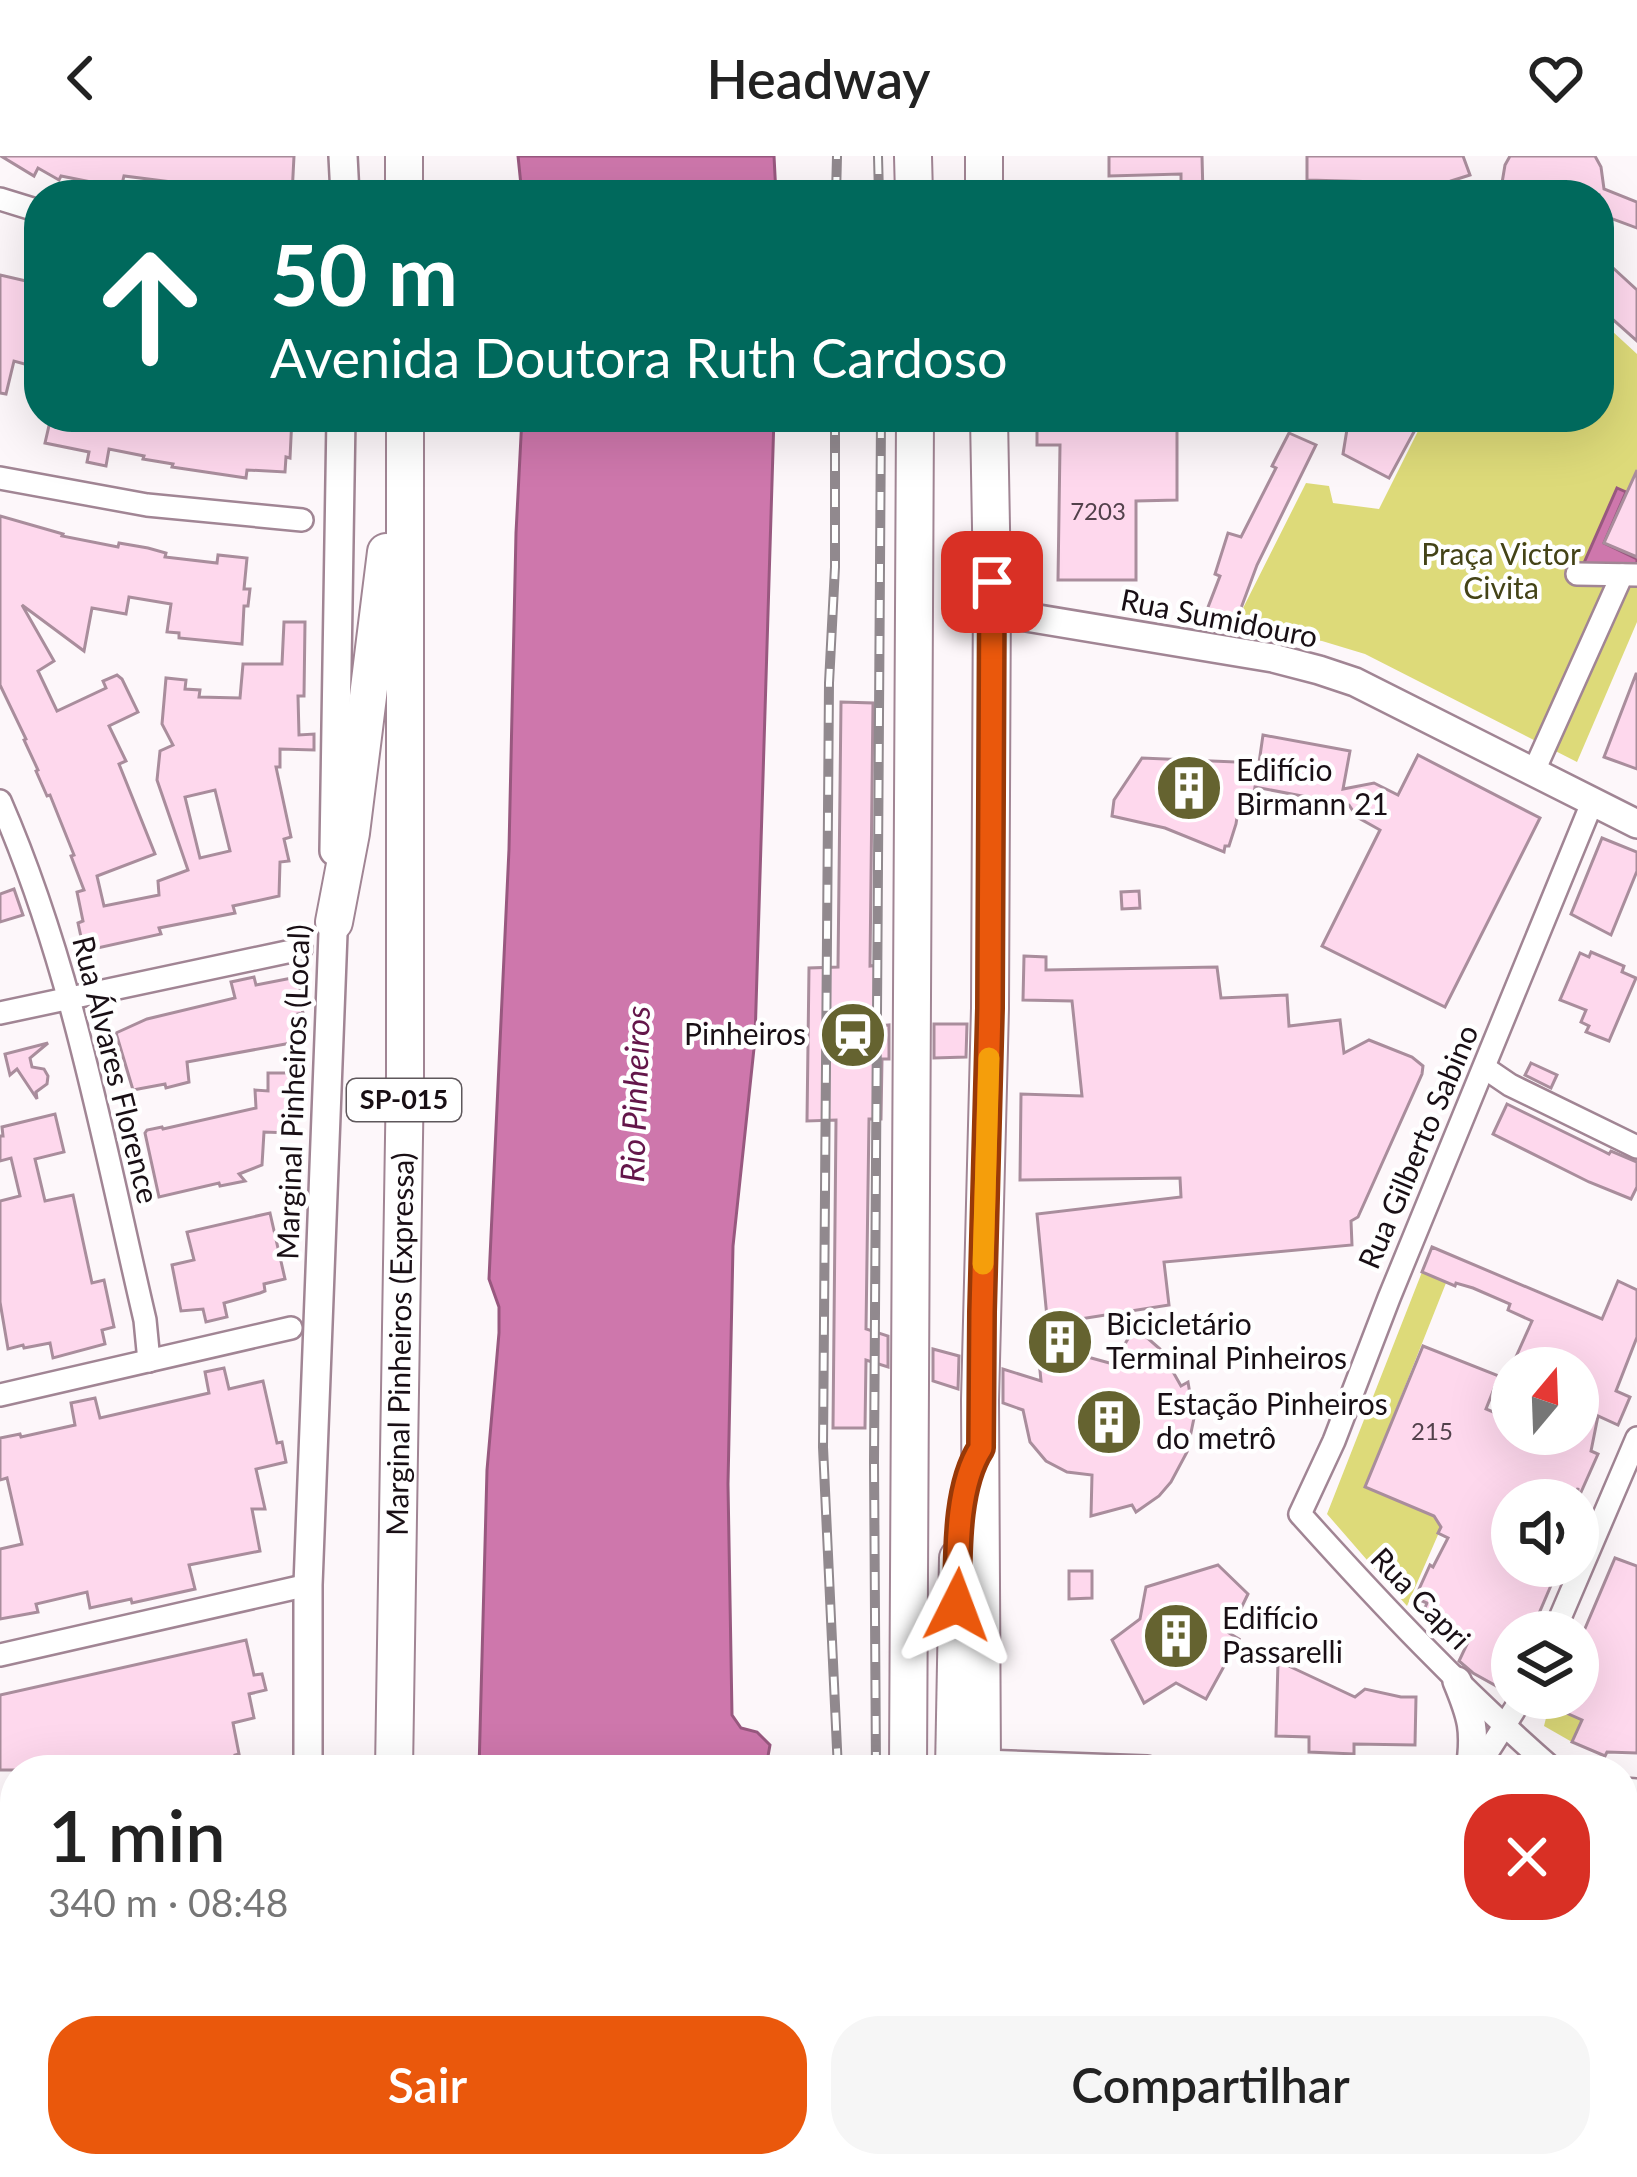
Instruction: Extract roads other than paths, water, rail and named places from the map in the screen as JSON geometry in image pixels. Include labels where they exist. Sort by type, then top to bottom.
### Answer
[{"type":"highway","points":[[334,922],[351,833],[404,432]]},
{"type":"highway","name":"Marginal Pinheiros (Expressa)","points":[[394,1755],[405,1075],[405,432]]},
{"type":"highway","points":[[908,1755],[915,432]]},
{"type":"highway","points":[[972,1755],[958,1564],[964,1493],[970,1464],[981,1448],[990,1008],[989,432]]},
{"type":"main road","name":"Marginal Pinheiros (Local)","points":[[308,1755],[308,1585],[334,922],[341,432]]},
{"type":"main road","name":"Rua Sumidouro","points":[[992,582],[1008,614],[1273,658],[1355,682],[1637,824]]},
{"type":"main road","points":[[1457,1681],[1470,1712],[1474,1755]]},
{"type":"street","points":[[0,478],[147,505],[302,520]]},
{"type":"street","points":[[1533,773],[1630,575],[1577,574]]},
{"type":"street","name":"Rua Álvares Florence","points":[[0,801],[70,997],[145,1320],[149,1361]]},
{"type":"street","name":"Rua Gilberto Sabino","points":[[1300,1514],[1334,1441],[1592,802]]},
{"type":"street","points":[[0,1013],[301,949]]},
{"type":"street","points":[[1485,1068],[1637,1147]]},
{"type":"street","points":[[0,1394],[291,1328]]},
{"type":"street","points":[[1563,1611],[1637,1438]]},
{"type":"street","name":"Rua Capri","points":[[1300,1514],[1457,1681],[1536,1755]]},
{"type":"street","points":[[0,1654],[308,1585]]},
{"type":"street","points":[[1484,1755],[1509,1719]]},
{"type":"water","points":[[518,156],[774,156],[775,180],[520,180]]},
{"type":"water","name":"Rio Pinheiros","points":[[521,432],[774,432],[755,1039],[733,1246],[728,1484],[732,1715],[741,1728],[757,1732],[770,1745],[768,1755],[479,1755],[487,1470],[499,1333],[499,1307],[489,1279],[509,849]]},
{"type":"water","points":[[1617,488],[1626,492],[1604,543],[1637,559],[1637,573],[1580,572]]},
{"type":"railway","points":[[836,180],[837,156]]},
{"type":"railway","points":[[878,156],[879,180]]},
{"type":"railway","points":[[835,432],[823,1447],[837,1755]]},
{"type":"railway","points":[[876,1755],[881,432]]},
{"type":"place","name":"Edifício Birmann 21","points":[[1189,788]]},
{"type":"place","name":"Pinheiros","points":[[853,1035]]},
{"type":"place","name":"Bicicletário Terminal Pinheiros","points":[[1060,1342]]},
{"type":"place","name":"Estação Pinheiros do metrô","points":[[1109,1422]]},
{"type":"place","name":"Edifício Passarelli","points":[[1176,1636]]},
{"type":"park label","name":"Praça Victor Civita","points":[[1501,572]]}]
